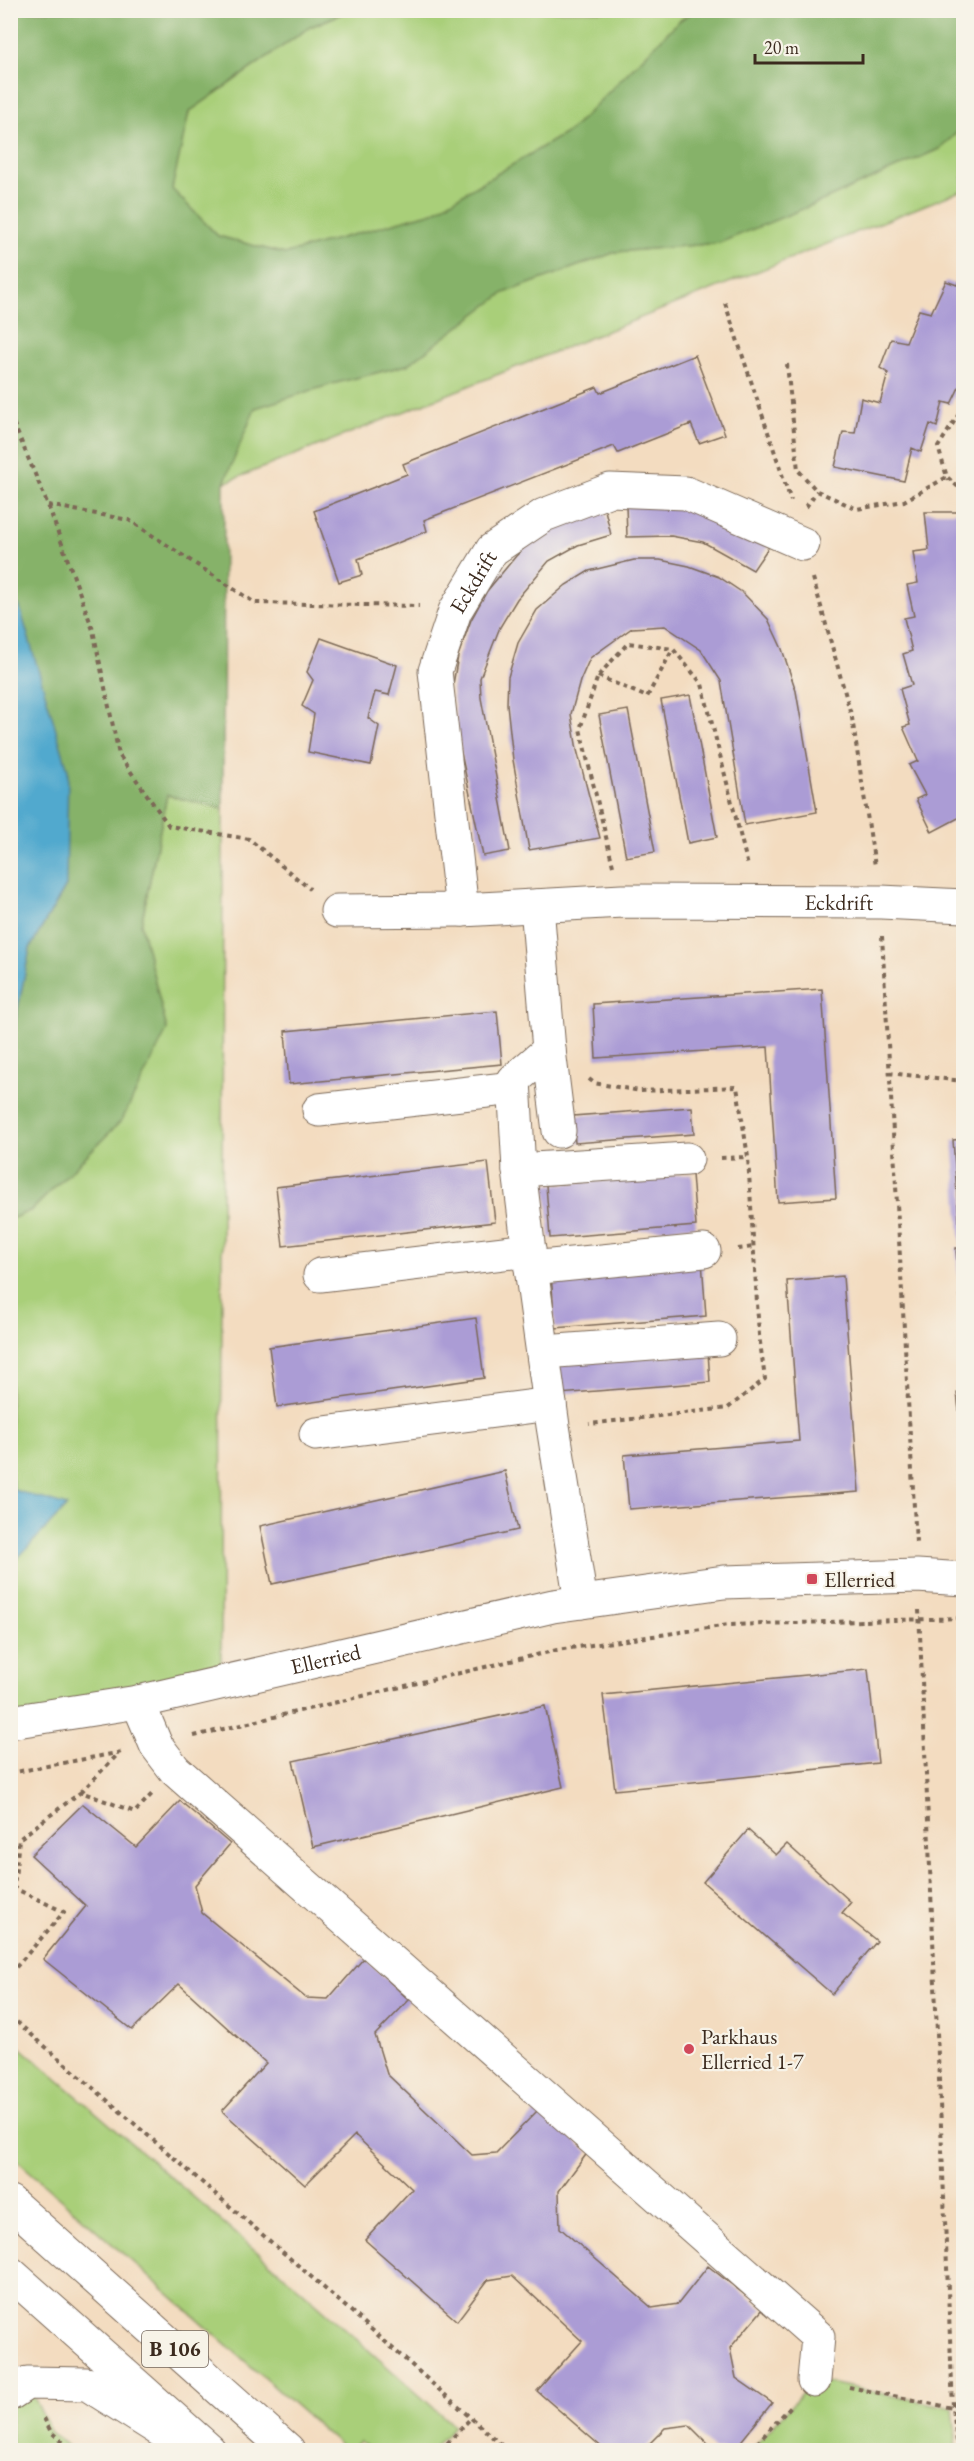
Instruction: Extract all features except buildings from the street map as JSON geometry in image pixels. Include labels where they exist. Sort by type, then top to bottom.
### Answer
[{"type":"main road","name":"Eckdrift","points":[[462,910],[435,671],[455,611],[492,550],[544,515],[610,490],[686,493],[803,544]]},
{"type":"main road","name":"Eckdrift","points":[[337,911],[462,910],[622,901],[881,902],[963,906]]},
{"type":"main road","points":[[537,906],[549,1050],[559,1131]]},
{"type":"main road","points":[[549,1050],[514,1080],[514,1088],[519,1170],[530,1259],[581,1602]]},
{"type":"main road","points":[[319,1110],[514,1088]]},
{"type":"main road","points":[[519,1170],[687,1159]]},
{"type":"main road","points":[[320,1275],[530,1259],[704,1251]]},
{"type":"main road","points":[[544,1352],[719,1339]]},
{"type":"main road","points":[[316,1434],[550,1404]]},
{"type":"main road","name":"Ellerried","points":[[10,1722],[138,1702],[518,1614],[581,1602],[724,1582],[917,1576],[963,1579]]},
{"type":"main road","points":[[138,1702],[166,1758],[818,2337],[814,2380]]},
{"type":"main road","name":"B 106","points":[[10,2202],[288,2451]]},
{"type":"main road","name":"B 106","points":[[10,2273],[209,2451]]},
{"type":"main road","points":[[10,2394],[27,2383],[87,2384],[193,2451]]},
{"type":"path","points":[[725,303],[797,520],[852,718],[881,902],[917,1576],[953,2408],[958,2451]]},
{"type":"path","points":[[787,364],[798,470],[817,491],[857,509],[904,501],[947,477]]},
{"type":"path","points":[[963,406],[938,447],[947,477],[963,492]]},
{"type":"path","points":[[10,415],[48,505],[93,630],[119,755],[169,826],[249,839],[337,911]]},
{"type":"path","points":[[48,505],[129,520],[255,603],[429,606],[455,611]]},
{"type":"path","points":[[622,901],[580,729],[598,676],[627,643],[673,649],[702,684],[757,902]]},
{"type":"path","points":[[598,676],[647,697],[673,649]]},
{"type":"path","points":[[889,1073],[963,1081]]},
{"type":"path","points":[[10,1773],[166,1758],[557,1650],[729,1625],[963,1618]]},
{"type":"path","points":[[10,1974],[64,1912],[14,1888],[19,1839],[81,1792],[135,1812],[166,1758]]},
{"type":"path","points":[[10,2016],[344,2305],[507,2451]]},
{"type":"path","points":[[441,2451],[470,2419]]},
{"type":"green space","points":[[11,11],[348,11],[310,27],[189,112],[172,189],[218,236],[285,254],[433,212],[571,130],[679,21],[694,11],[963,11],[963,127],[939,149],[815,204],[719,243],[616,252],[504,293],[407,365],[332,384],[255,408],[224,483],[223,809],[167,795],[141,925],[167,1030],[122,1120],[32,1210],[11,1219],[11,1043],[30,948],[66,886],[19,606],[11,604]]},
{"type":"green space","points":[[348,11],[694,11],[679,21],[571,130],[433,212],[285,254],[218,236],[171,189],[189,112],[310,27]]},
{"type":"green space","points":[[963,127],[963,190],[224,483],[255,408],[332,384],[407,365],[503,293],[616,252],[719,243],[939,149]]},
{"type":"green space","points":[[167,795],[223,809],[221,1682],[11,1722],[10,1219],[32,1210],[167,1030],[141,925]]},
{"type":"green space","points":[[11,2039],[300,2289],[454,2426],[432,2450],[371,2450],[360,2441],[351,2450],[346,2450],[11,2155]]},
{"type":"green space","points":[[814,2380],[953,2408],[957,2450],[751,2450]]},
{"type":"green space","points":[[27,2383],[51,2432],[72,2450],[11,2450],[10,2394]]},
{"type":"water","points":[[11,604],[19,605],[68,770],[66,886],[30,948],[11,1043]]},
{"type":"water","points":[[11,1475],[14,1490],[67,1506],[11,1565]]},
{"type":"place","name":"Ellerried","points":[[812,1579]]},
{"type":"place","name":"Parkhaus Ellerried 1-7","points":[[689,2049]]}]
